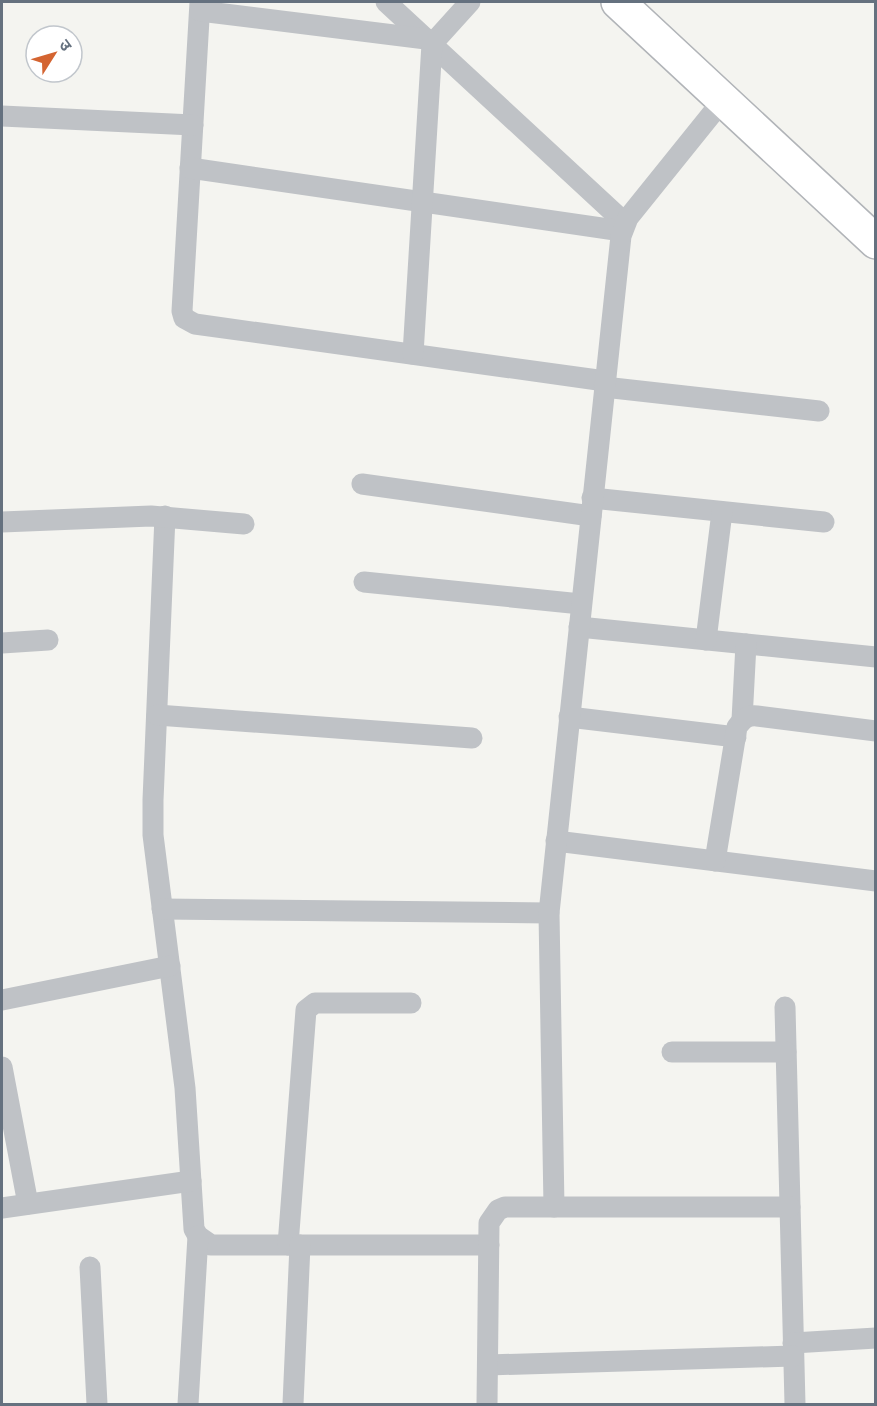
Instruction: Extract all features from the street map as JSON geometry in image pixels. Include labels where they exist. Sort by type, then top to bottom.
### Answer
[{"type":"main road","points":[[633,6],[723,100],[872,234]]},
{"type":"street","points":[[387,2],[624,227]]},
{"type":"street","points":[[413,354],[429,42],[470,2]]},
{"type":"street","points":[[429,42],[200,6],[182,311],[188,322],[605,384],[819,411]]},
{"type":"street","points":[[554,1207],[549,913],[591,507],[624,227],[723,100]]},
{"type":"street","points":[[2,116],[193,125]]},
{"type":"street","points":[[190,168],[624,227]]},
{"type":"street","points":[[362,484],[591,507],[722,512],[824,522]]},
{"type":"street","points":[[706,640],[722,512]]},
{"type":"street","points":[[2,522],[165,516],[244,524]]},
{"type":"street","points":[[165,516],[153,818],[185,1088],[194,1228],[198,1236],[211,1245],[489,1245]]},
{"type":"street","points":[[364,582],[581,604]]},
{"type":"street","points":[[579,627],[876,657]]},
{"type":"street","points":[[2,643],[48,640]]},
{"type":"street","points":[[715,861],[739,729],[746,644]]},
{"type":"street","points":[[157,715],[472,738]]},
{"type":"street","points":[[739,729],[750,716],[876,731]]},
{"type":"street","points":[[569,717],[739,729]]},
{"type":"street","points":[[556,841],[876,881]]},
{"type":"street","points":[[162,909],[549,913]]},
{"type":"street","points":[[2,1000],[170,966]]},
{"type":"street","points":[[293,1404],[294,1245],[306,1010],[315,1003],[411,1003]]},
{"type":"street","points":[[785,1007],[795,1404]]},
{"type":"street","points":[[672,1052],[786,1052]]},
{"type":"street","points":[[2,1067],[28,1204]]},
{"type":"street","points":[[2,1208],[192,1181]]},
{"type":"street","points":[[487,1404],[489,1223],[498,1210],[554,1207],[790,1207]]},
{"type":"street","points":[[188,1404],[198,1236]]},
{"type":"street","points":[[90,1267],[97,1404]]},
{"type":"street","points":[[488,1365],[793,1349],[876,1338]]}]
